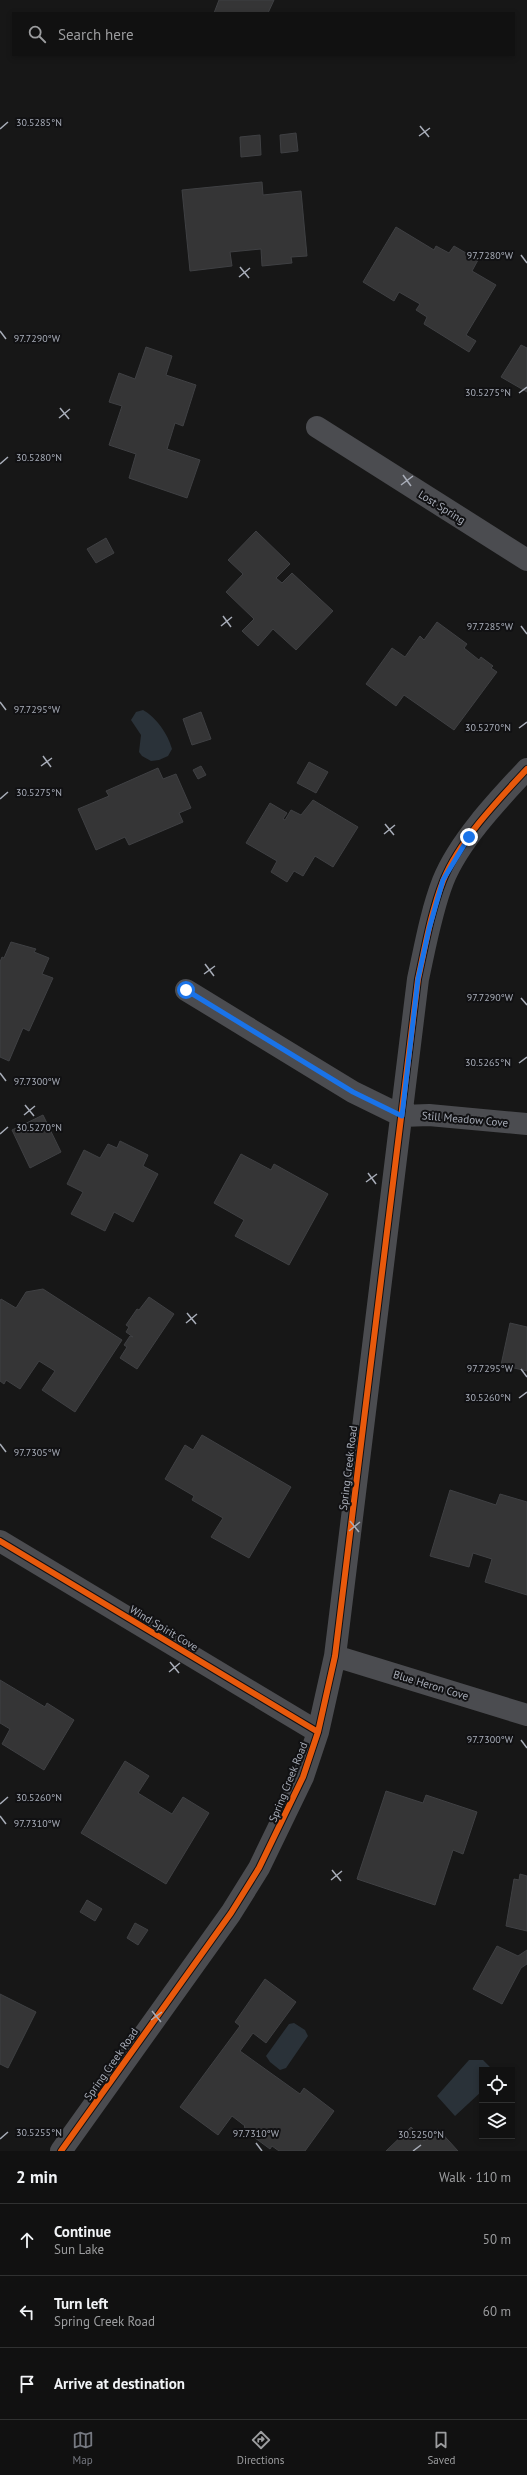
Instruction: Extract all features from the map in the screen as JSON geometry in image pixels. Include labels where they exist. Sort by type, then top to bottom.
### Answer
[{"type":"street","name":"Lost Spring","points":[[317,427],[527,560]]},
{"type":"street","name":"Spring Creek Road","points":[[61,2151],[226,1919],[259,1868],[303,1777],[318,1732],[335,1656],[418,979],[429,929],[443,880],[469,837],[500,797],[527,769]]},
{"type":"street","points":[[186,990],[353,1092],[402,1116]]},
{"type":"street","name":"Still Meadow Cove","points":[[402,1116],[429,1115],[527,1124]]},
{"type":"street","name":"Wind Spirit Cove","points":[[0,1541],[318,1732]]},
{"type":"street","name":"Blue Heron Cove","points":[[335,1656],[527,1715]]},
{"type":"shaded area","points":[[143,710],[161,726],[172,749],[168,756],[159,760],[151,761],[142,756],[139,752],[141,735],[131,720],[136,712]]},
{"type":"shaded area","points":[[294,2023],[305,2030],[308,2036],[286,2068],[280,2070],[270,2062],[266,2056],[289,2024]]},
{"type":"shaded area","points":[[469,2060],[483,2060],[490,2067],[479,2067],[479,2094],[455,2116],[437,2096]]},
{"type":"building","points":[[219,0],[274,0],[268,12],[214,12]]},
{"type":"building","points":[[296,133],[298,151],[281,153],[280,135]]},
{"type":"building","points":[[260,135],[261,155],[241,157],[240,137]]},
{"type":"building","points":[[262,182],[263,195],[301,191],[307,256],[291,257],[292,263],[262,266],[261,249],[230,252],[232,266],[190,271],[182,190]]},
{"type":"building","points":[[396,227],[434,250],[436,246],[449,253],[454,246],[478,260],[472,271],[496,285],[466,335],[476,341],[469,352],[424,324],[427,317],[416,310],[420,304],[399,292],[394,301],[363,282]]},
{"type":"building","points":[[521,345],[527,348],[527,392],[501,377]]},
{"type":"building","points":[[146,347],[172,356],[166,375],[196,385],[183,426],[175,423],[167,449],[200,460],[187,498],[129,478],[136,454],[109,445],[122,406],[109,402],[119,373],[135,379]]},
{"type":"building","points":[[256,531],[290,564],[276,578],[282,583],[292,573],[333,611],[296,650],[273,629],[258,646],[242,631],[254,619],[226,592],[243,574],[228,560]]},
{"type":"building","points":[[106,538],[114,553],[96,563],[87,549]]},
{"type":"building","points":[[437,622],[467,644],[464,648],[479,660],[481,657],[493,666],[491,668],[497,672],[454,730],[404,695],[396,706],[366,684],[392,648],[405,657],[420,636],[424,640]]},
{"type":"building","points":[[201,712],[211,739],[192,745],[183,719]]},
{"type":"building","points":[[309,762],[328,772],[316,793],[297,783]]},
{"type":"building","points":[[201,766],[206,775],[198,779],[193,770]]},
{"type":"building","points":[[158,768],[163,779],[176,774],[191,808],[179,813],[183,822],[129,845],[125,837],[96,850],[78,809],[109,796],[106,791]]},
{"type":"building","points":[[313,800],[358,827],[333,867],[315,856],[303,876],[294,871],[287,882],[271,872],[277,861],[246,843],[270,803],[287,813],[283,819],[285,820],[291,810],[301,815]]},
{"type":"building","points":[[11,942],[36,949],[34,952],[49,958],[42,974],[53,978],[29,1031],[23,1028],[9,1061],[0,1057],[0,962],[2,957],[4,958]]},
{"type":"building","points":[[43,1115],[61,1152],[30,1168],[12,1130]]},
{"type":"building","points":[[120,1141],[148,1155],[143,1166],[158,1174],[133,1222],[114,1212],[105,1231],[71,1214],[83,1192],[67,1184],[84,1150],[100,1158],[108,1144],[117,1148]]},
{"type":"building","points":[[241,1154],[271,1170],[274,1164],[328,1194],[289,1265],[235,1236],[244,1220],[214,1203]]},
{"type":"building","points":[[43,1289],[122,1340],[75,1412],[42,1390],[55,1371],[39,1361],[20,1389],[6,1380],[4,1384],[0,1381],[0,1301],[1,1299],[16,1308],[26,1292]]},
{"type":"building","points":[[149,1297],[174,1314],[137,1369],[120,1358],[127,1347],[124,1345],[130,1336],[133,1337],[126,1332],[129,1327],[126,1325],[137,1309],[139,1310]]},
{"type":"building","points":[[510,1323],[527,1327],[527,1371],[501,1365]]},
{"type":"building","points":[[202,1435],[291,1487],[249,1558],[211,1537],[223,1518],[192,1500],[194,1496],[165,1479],[185,1445],[193,1450]]},
{"type":"building","points":[[450,1490],[496,1505],[500,1494],[527,1502],[527,1595],[485,1582],[492,1559],[473,1553],[469,1567],[430,1556]]},
{"type":"building","points":[[0,1680],[45,1707],[47,1703],[74,1720],[44,1770],[2,1744],[10,1729],[0,1723]]},
{"type":"building","points":[[125,1761],[149,1776],[138,1793],[172,1814],[183,1797],[209,1813],[166,1884],[81,1833]]},
{"type":"building","points":[[386,1791],[423,1803],[426,1795],[477,1812],[463,1854],[453,1850],[435,1905],[357,1879]]},
{"type":"building","points":[[520,1874],[527,1876],[527,1931],[506,1926],[514,1879],[519,1880]]},
{"type":"building","points":[[87,1900],[102,1909],[95,1921],[80,1912]]},
{"type":"building","points":[[135,1923],[148,1930],[138,1945],[127,1938]]},
{"type":"building","points":[[497,1946],[518,1956],[527,1950],[527,1964],[521,1968],[502,2004],[473,1989]]},
{"type":"building","points":[[265,1979],[296,2002],[266,2043],[253,2033],[240,2051],[300,2094],[304,2088],[334,2111],[305,2151],[279,2151],[272,2146],[270,2149],[251,2135],[252,2133],[244,2127],[245,2126],[232,2116],[218,2135],[180,2107],[240,2026],[235,2022]]},
{"type":"building","points":[[0,1994],[36,2012],[8,2068],[0,2064]]},
{"type":"building","points":[[411,2127],[424,2141],[438,2129],[458,2151],[386,2151]]},
{"type":"cycle path","points":[[61,2151],[231,1913],[259,1868],[303,1777],[318,1732],[335,1656],[418,979],[426,942],[439,893],[450,866],[469,836],[480,822],[527,769]]},
{"type":"cycle path","points":[[0,1541],[318,1732]]},
{"type":"route","points":[[186,990],[353,1092],[402,1116],[418,979],[429,929],[443,880],[469,837]]}]
